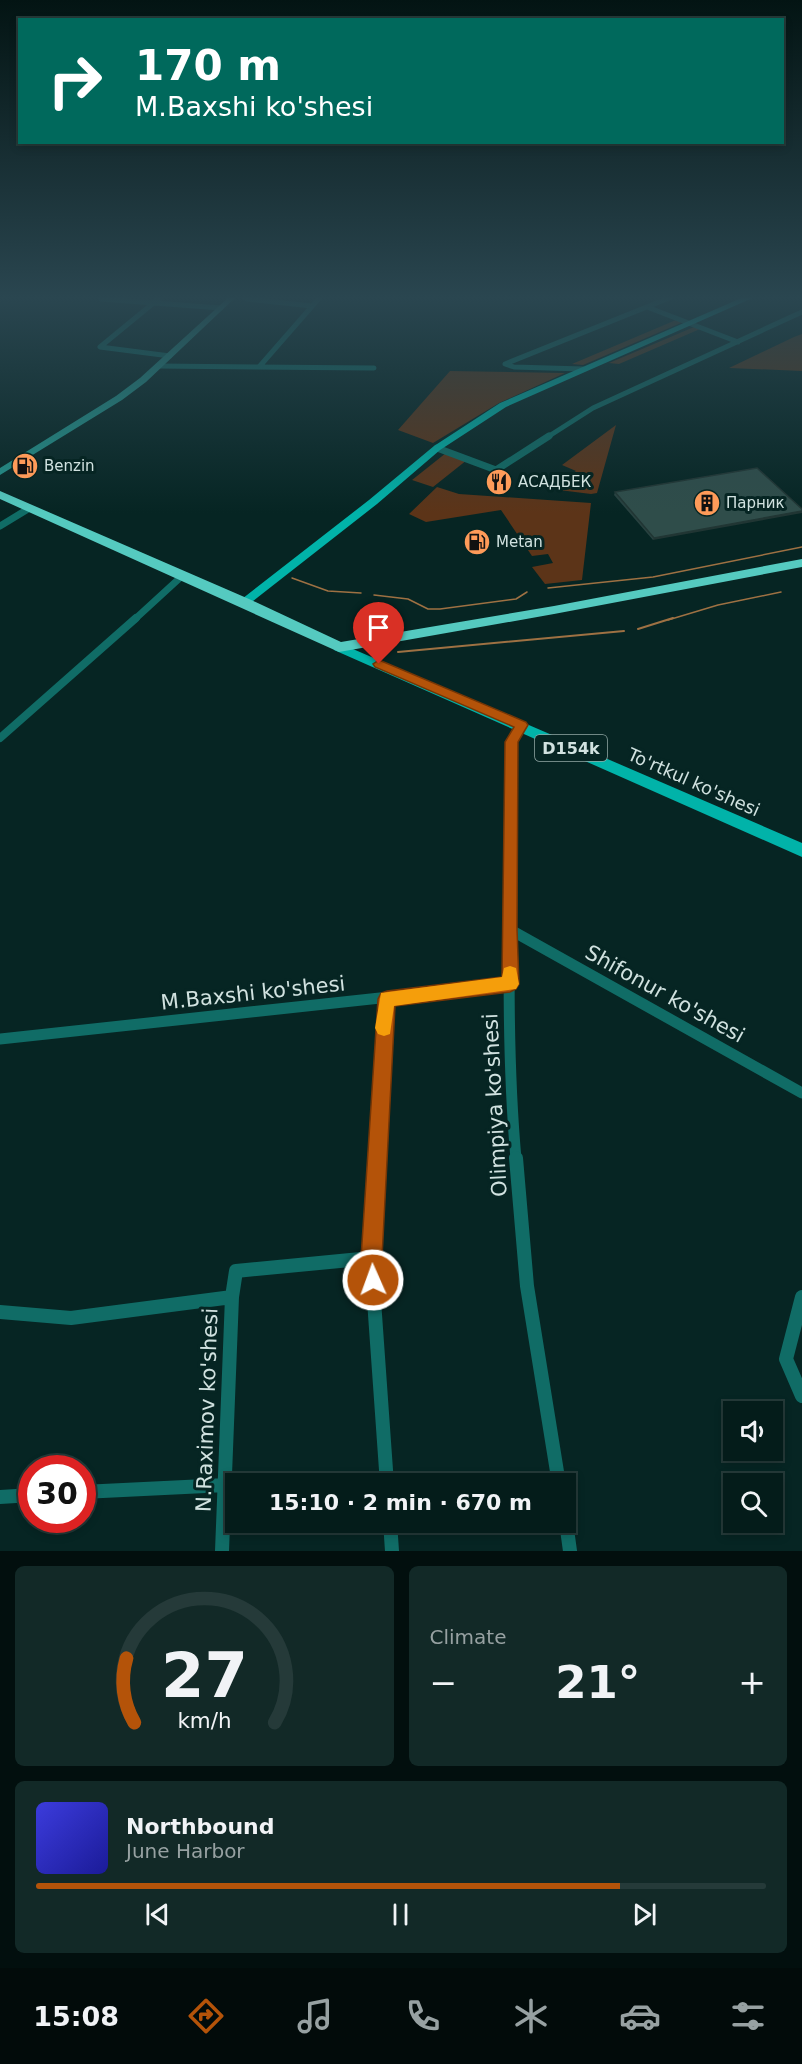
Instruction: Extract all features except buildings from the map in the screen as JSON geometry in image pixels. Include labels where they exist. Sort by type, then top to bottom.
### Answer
[{"type":"highway","points":[[0,495],[244,602],[339,647],[554,610],[802,563]]},
{"type":"main road","points":[[244,602],[373,502],[437,448],[503,405],[583,369]]},
{"type":"main road","name":"To'rtkul ko'shesi","points":[[339,647],[802,850]]},
{"type":"street","points":[[0,472],[120,398],[155,368]]},
{"type":"street","points":[[562,368],[583,369]]},
{"type":"street","points":[[437,448],[496,470],[593,408],[680,368]]},
{"type":"street","points":[[0,526],[28,509]]},
{"type":"street","points":[[0,738],[105,647],[182,576]]},
{"type":"street","name":"Olimpiya ko'shesi","points":[[521,725],[511,742],[509,929],[513,1125],[527,1286],[557,1473]]},
{"type":"street","name":"Shifonur ko'shesi","points":[[509,929],[802,1093]]},
{"type":"street","name":"M.Baxshi ko'shesi","points":[[0,1039],[510,984]]},
{"type":"street","points":[[386,1473],[371,1258],[387,999]]},
{"type":"street","name":"N.Raximov ko'shesi","points":[[226,1473],[232,1297],[236,1271],[371,1258]]},
{"type":"street","points":[[0,1312],[71,1318],[232,1297]]},
{"type":"street","points":[[802,1297],[786,1359],[802,1396]]},
{"type":"street","points":[[96,1491],[225,1485]]},
{"type":"street","points":[[0,1497],[18,1496]]},
{"type":"street","name":"N.Raximov ko'shesi","points":[[222,1551],[225,1502]]},
{"type":"street","points":[[391,1533],[392,1551]]},
{"type":"street","points":[[568,1533],[570,1551]]},
{"type":"shaded area","points":[[738,368],[802,368],[802,371]]},
{"type":"shaded area","points":[[450,371],[565,373],[499,403],[433,443],[398,430]]},
{"type":"shaded area","points":[[616,425],[597,493],[551,489],[576,471],[562,465]]},
{"type":"shaded area","points":[[446,453],[467,460],[433,487],[412,480]]},
{"type":"shaded area","points":[[437,487],[459,494],[591,503],[582,580],[545,584],[532,567],[553,563],[548,554],[532,556],[501,510],[426,522],[409,514]]},
{"type":"waterway","points":[[548,588],[653,577],[802,547]]},
{"type":"waterway","points":[[292,578],[328,591],[361,593]]},
{"type":"waterway","points":[[374,595],[408,599],[428,609],[440,609],[516,599],[527,592]]},
{"type":"waterway","points":[[668,620],[718,605],[781,592]]},
{"type":"waterway","points":[[638,629],[673,618]]},
{"type":"waterway","points":[[398,652],[624,631]]},
{"type":"slow traffic","points":[[384,1028],[387,999],[510,984],[510,973]]},
{"type":"place","name":"Benzin","points":[[25,466]]},
{"type":"place","name":"АСАДБЕК","points":[[499,482]]},
{"type":"place","name":"Парник","points":[[707,503]]},
{"type":"place","name":"Metan","points":[[477,542]]},
{"type":"route","points":[[373,1280],[371,1258],[382,1048],[387,999],[510,984],[511,742],[521,725],[379,664]]}]
